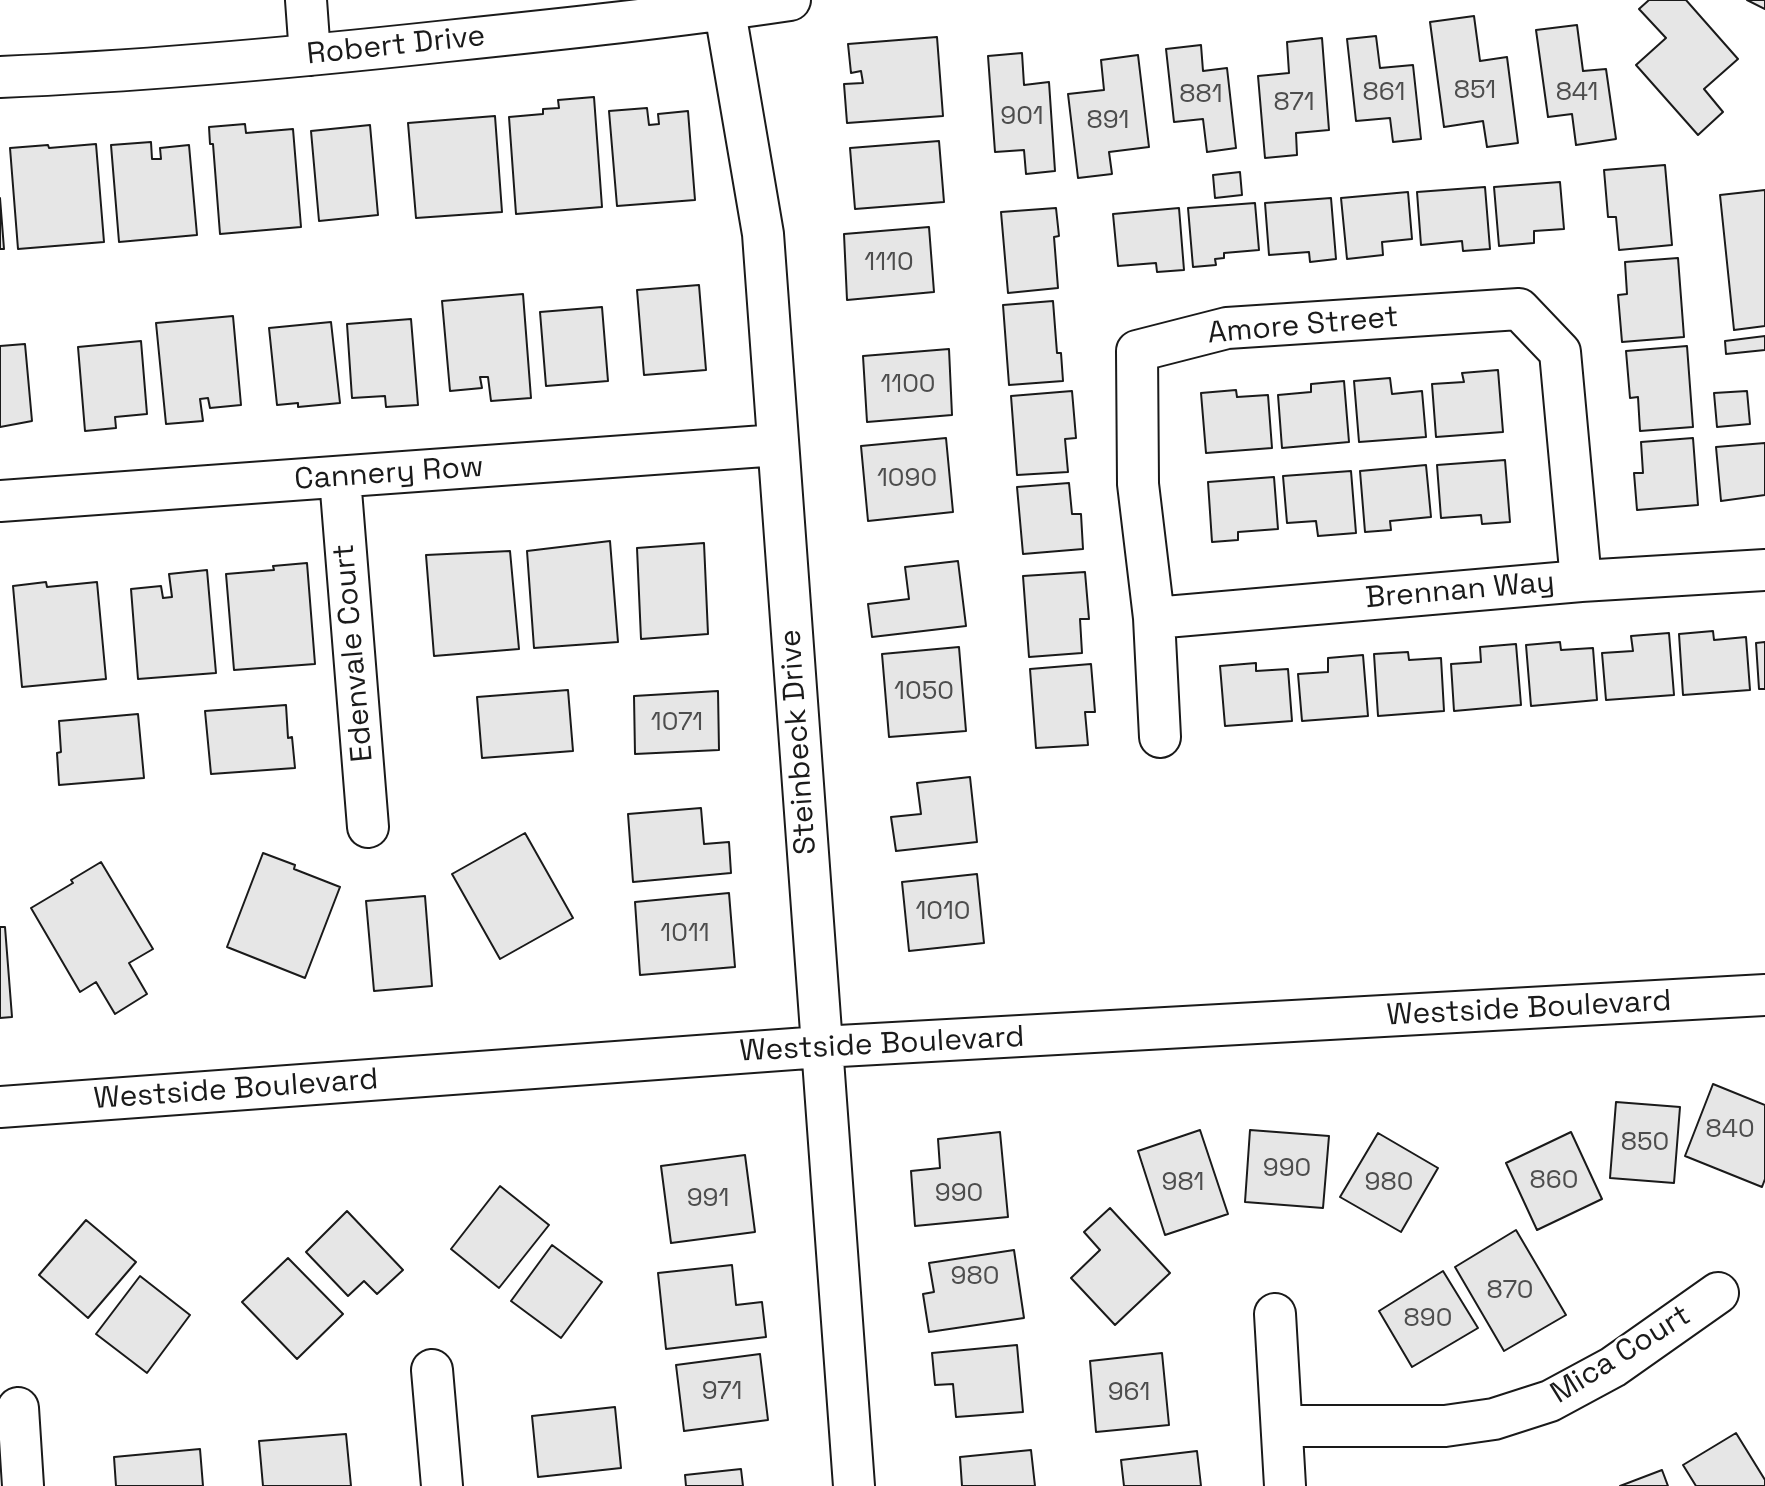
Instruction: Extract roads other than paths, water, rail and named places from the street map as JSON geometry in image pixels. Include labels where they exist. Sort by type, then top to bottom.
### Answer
[{"type":"street","points":[[306,0],[310,55]]},
{"type":"street","name":"Robert Drive","points":[[0,77],[101,73],[310,55],[724,5],[790,0]]},
{"type":"street","name":"Steinbeck Drive","points":[[724,5],[763,234],[854,1486]]},
{"type":"street","name":"Amore Street","points":[[1160,737],[1154,618],[1138,484],[1137,351],[1227,328],[1519,309],[1560,352],[1581,581]]},
{"type":"street","name":"Cannery Row","points":[[0,501],[778,445]]},
{"type":"street","name":"Edenvale Court","points":[[340,478],[368,827]]},
{"type":"street","name":"Brennan Way","points":[[1154,618],[1581,581],[1765,570]]},
{"type":"street","name":"Westside Boulevard","points":[[0,1107],[821,1047],[1765,995]]},
{"type":"street","name":"Mica Court","points":[[1282,1426],[1445,1426],[1494,1419],[1550,1401],[1613,1367],[1718,1293]]},
{"type":"street","points":[[1275,1314],[1285,1486]]},
{"type":"street","points":[[432,1370],[442,1486]]},
{"type":"street","points":[[18,1408],[23,1486]]}]
